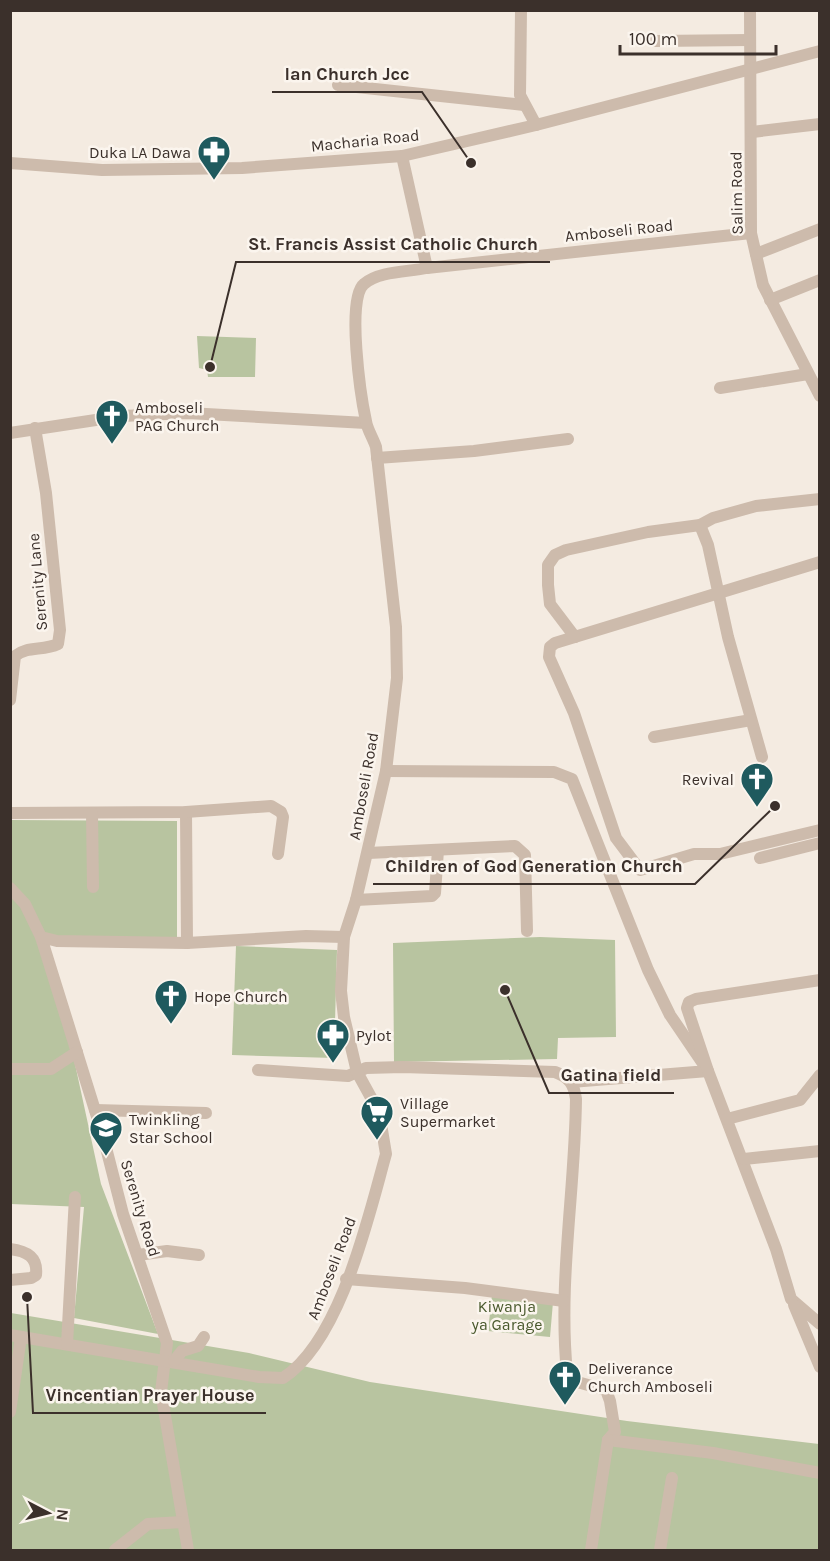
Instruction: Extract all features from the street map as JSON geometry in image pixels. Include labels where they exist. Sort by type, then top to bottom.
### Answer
[{"type":"street","points":[[521,10],[520,95],[536,125]]},
{"type":"street","name":"Salim Road","points":[[750,10],[751,233],[770,300],[819,396]]},
{"type":"street","points":[[655,41],[750,40]]},
{"type":"street","name":"Macharia Road","points":[[10,163],[102,170],[242,168],[402,156],[536,125],[819,51]]},
{"type":"street","points":[[338,85],[524,105]]},
{"type":"street","points":[[752,132],[819,124]]},
{"type":"street","points":[[402,156],[427,268]]},
{"type":"street","points":[[756,254],[819,230]]},
{"type":"street","name":"Amboseli Road","points":[[16,1336],[170,1360],[259,1377],[283,1378],[305,1360],[321,1337],[364,1232],[386,1154],[379,1112],[357,1072],[344,1017],[341,991],[344,937],[368,853],[386,771],[397,678],[396,627],[376,447],[366,423],[355,330],[357,293],[363,284],[378,277],[427,268],[751,233]]},
{"type":"street","points":[[770,300],[819,280]]},
{"type":"street","points":[[720,388],[808,374]]},
{"type":"street","points":[[10,433],[122,416],[188,413],[366,423]]},
{"type":"street","name":"Serenity Lane","points":[[10,700],[15,656],[22,650],[50,648],[58,644],[60,630],[46,493],[35,428]]},
{"type":"street","points":[[377,458],[474,451],[568,439]]},
{"type":"street","points":[[575,637],[550,604],[548,565],[555,555],[566,550],[648,532],[700,525],[713,518],[756,506],[819,499]]},
{"type":"street","points":[[700,525],[708,545],[728,637],[762,758]]},
{"type":"street","points":[[819,562],[555,643],[550,647],[549,657],[574,713],[616,838],[640,870],[694,854],[720,854],[819,830]]},
{"type":"street","points":[[654,736],[751,720]]},
{"type":"street","points":[[386,771],[554,772],[572,779],[648,970],[670,1015],[708,1071]]},
{"type":"street","points":[[10,813],[186,812],[271,806],[276,808],[283,818],[278,854]]},
{"type":"street","points":[[186,812],[187,943]]},
{"type":"street","points":[[92,813],[93,887]]},
{"type":"street","points":[[760,858],[819,843]]},
{"type":"street","points":[[368,853],[515,846],[525,855],[527,931]]},
{"type":"street","points":[[356,900],[432,896],[435,893],[438,850]]},
{"type":"street","name":"Serenity Road","points":[[10,888],[25,904],[41,937],[77,1052],[123,1214],[167,1343],[170,1360],[161,1376],[161,1392],[188,1551]]},
{"type":"street","points":[[41,937],[57,941],[187,943],[306,936],[344,937]]},
{"type":"street","points":[[819,980],[730,993],[689,1002],[690,1022],[744,1159],[791,1299],[819,1367]]},
{"type":"street","points":[[10,1069],[51,1069],[77,1052]]},
{"type":"street","points":[[258,1070],[348,1076],[366,1068],[403,1067],[555,1072],[566,1076],[571,1082],[576,1099],[575,1153],[563,1328],[567,1373],[570,1380],[576,1383],[606,1390],[615,1432],[608,1440],[591,1551]]},
{"type":"street","points":[[571,1082],[708,1071]]},
{"type":"street","points":[[727,1119],[800,1100],[819,1075]]},
{"type":"street","points":[[94,1110],[206,1113]]},
{"type":"street","points":[[744,1159],[819,1151]]},
{"type":"street","points":[[67,1344],[75,1197]]},
{"type":"street","points":[[10,1249],[26,1253],[35,1260],[37,1265],[36,1275],[31,1278],[10,1280]]},
{"type":"street","points":[[138,1255],[167,1251],[199,1255]]},
{"type":"street","points":[[346,1279],[465,1288],[564,1301]]},
{"type":"street","points":[[791,1299],[819,1324]]},
{"type":"street","points":[[10,1412],[16,1336]]},
{"type":"street","points":[[170,1360],[182,1351],[198,1346],[204,1337]]},
{"type":"street","points":[[608,1440],[713,1453],[819,1473]]},
{"type":"street","points":[[660,1551],[672,1478]]},
{"type":"street","points":[[115,1551],[148,1524],[183,1522]]},
{"type":"green space","points":[[197,336],[256,338],[255,377],[208,377],[207,370],[199,368]]},
{"type":"green space","points":[[11,820],[177,821],[177,937],[49,944],[101,1184],[158,1334],[74,1318],[84,1207],[11,1204]]},
{"type":"green space","points":[[540,937],[615,940],[616,1037],[558,1038],[557,1059],[394,1062],[393,943]]},
{"type":"green space","points":[[236,946],[337,950],[334,1058],[232,1055]]},
{"type":"green space","name":"Kiwanja ya Garage","points":[[492,1295],[553,1302],[550,1337],[488,1331]]},
{"type":"green space","points":[[11,1313],[249,1353],[370,1382],[627,1421],[819,1444],[819,1550],[11,1550]]},
{"type":"place","name":"Ian Church Jcc","points":[[471,163]]},
{"type":"place","name":"Duka LA Dawa","points":[[214,181]]},
{"type":"place","name":"St. Francis Assist Catholic Church","points":[[210,367]]},
{"type":"place","name":"Amboseli PAG Church","points":[[112,445]]},
{"type":"place","name":"Children of God Generation Church","points":[[775,806]]},
{"type":"place","name":"Revival","points":[[757,808]]},
{"type":"place","name":"Gatina field","points":[[505,990]]},
{"type":"place","name":"Hope Church","points":[[171,1025]]},
{"type":"place","name":"Pylot","points":[[333,1064]]},
{"type":"place","name":"Village Supermarket","points":[[377,1141]]},
{"type":"place","name":"Twinkling Star School","points":[[106,1157]]},
{"type":"place","name":"Vincentian Prayer House","points":[[27,1297]]},
{"type":"place","name":"Deliverance Church Amboseli","points":[[565,1406]]}]
